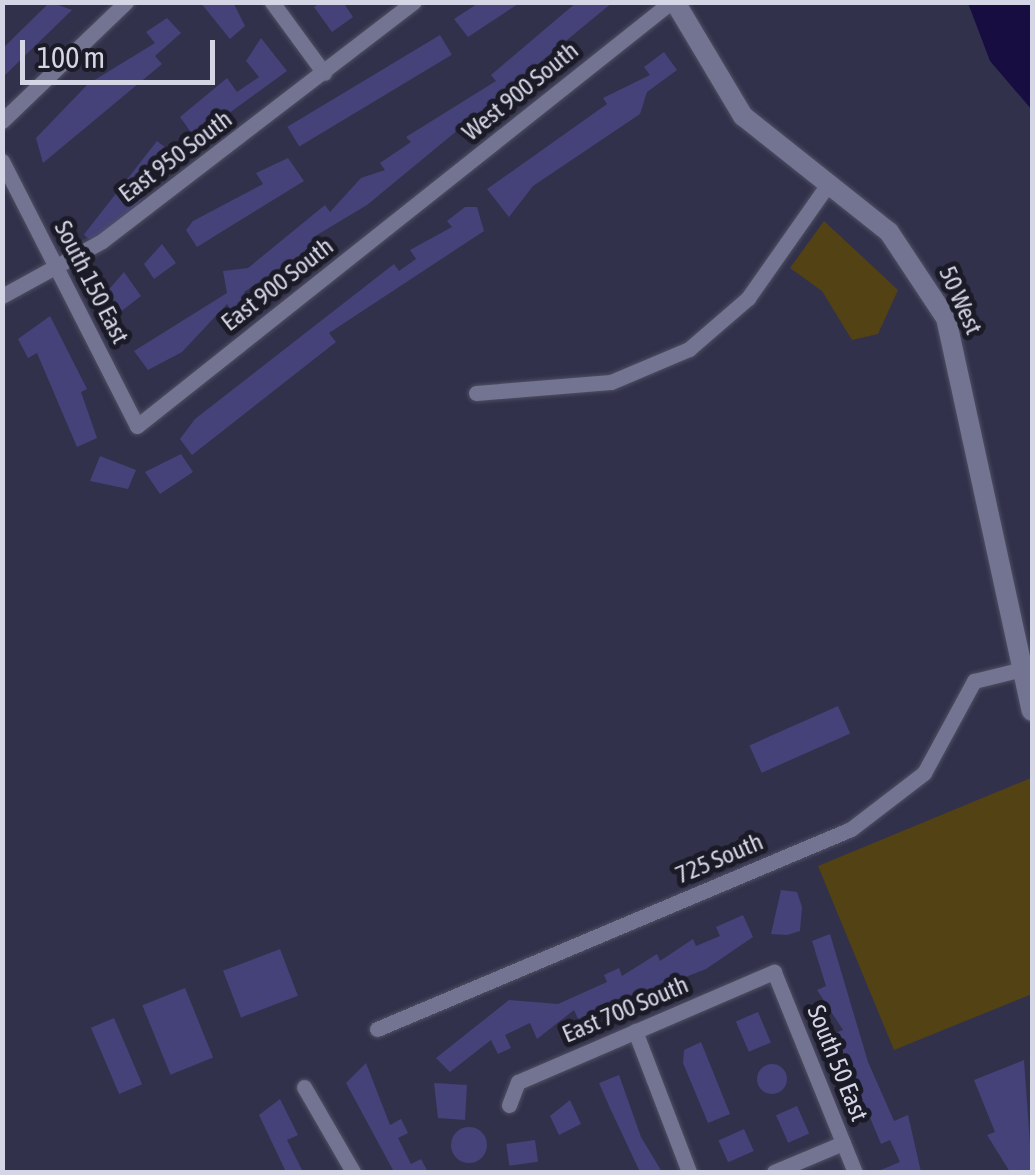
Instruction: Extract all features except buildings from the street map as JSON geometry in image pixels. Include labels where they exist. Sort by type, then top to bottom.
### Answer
[{"type":"street","points":[[2,120],[126,2]]},
{"type":"street","points":[[272,2],[324,74]]},
{"type":"street","name":"East 950 South","points":[[2,296],[56,268],[324,74],[414,2]]},
{"type":"street","name":"West 900 South","points":[[447,181],[673,2]]},
{"type":"street","name":"50 West","points":[[673,2],[743,116],[889,232],[946,318],[1032,711]]},
{"type":"street","name":"South 150 East","points":[[2,161],[137,426]]},
{"type":"street","name":"East 900 South","points":[[137,426],[447,181]]},
{"type":"street","points":[[476,392],[611,382],[689,349],[748,298],[828,184]]},
{"type":"street","name":"725 South","points":[[377,1029],[851,829],[924,772],[974,681],[1023,668]]},
{"type":"street","name":"East 700 South","points":[[509,1104],[518,1082],[774,972]]},
{"type":"street","name":"South 50 East","points":[[774,972],[855,1172]]},
{"type":"street","points":[[634,1031],[689,1172]]},
{"type":"street","points":[[304,1087],[354,1172]]},
{"type":"street","points":[[774,1172],[843,1143]]},
{"type":"shaded area","points":[[968,3],[1032,3],[1032,110],[990,61]]},
{"type":"shaded area","points":[[824,221],[898,290],[878,334],[852,340],[822,291],[790,268]]},
{"type":"shaded area","points":[[1031,778],[1032,994],[894,1050],[818,866]]}]
